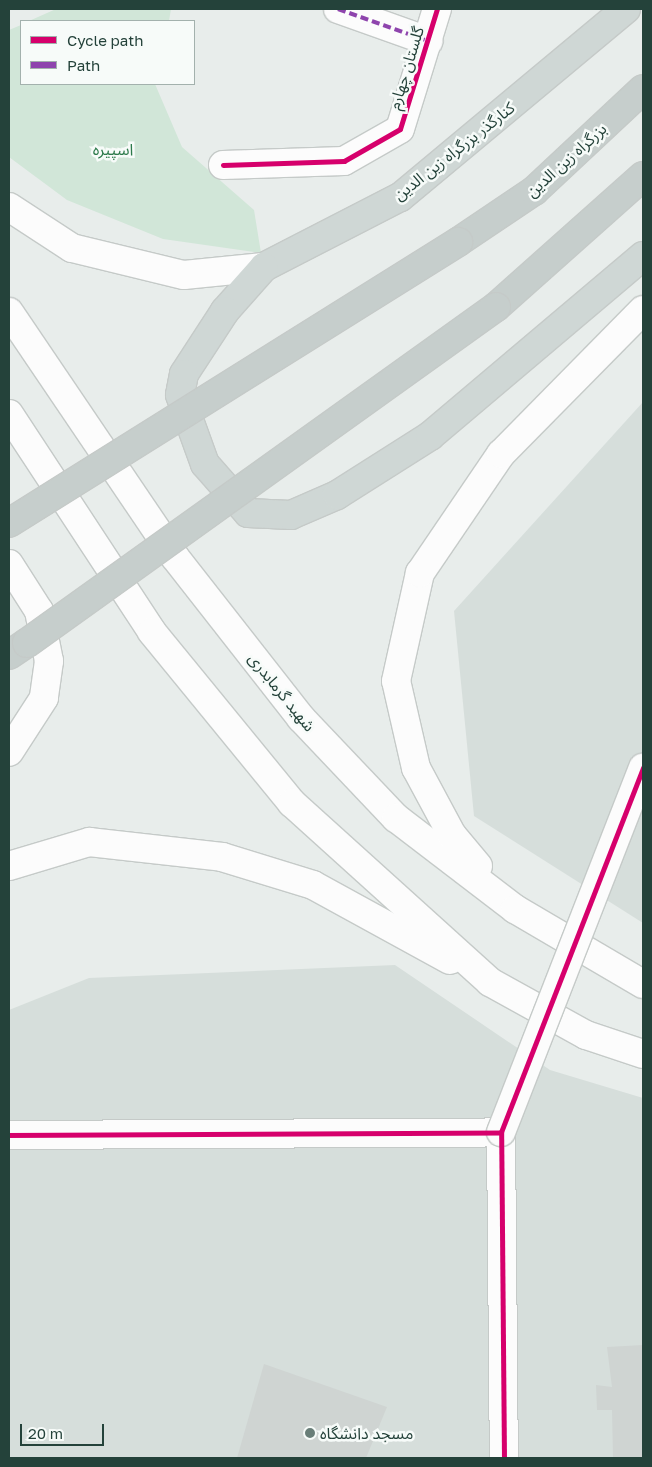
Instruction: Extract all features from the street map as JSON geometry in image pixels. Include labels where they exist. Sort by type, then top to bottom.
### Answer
[{"type":"highway","name":"بزرگراه زین الدین","points":[[9,523],[458,242],[534,191],[643,89]]},
{"type":"highway","points":[[18,649],[496,307],[643,176]]},
{"type":"main road","points":[[338,9],[428,41]]},
{"type":"main road","name":"گلستان چهارم","points":[[223,165],[344,161],[400,128],[437,9]]},
{"type":"main road","name":"کنارگذر بزرگراه زین الدین","points":[[264,267],[400,197],[626,9]]},
{"type":"main road","points":[[9,207],[72,248],[184,276],[264,267]]},
{"type":"main road","points":[[264,267],[224,311],[184,374],[180,395],[205,464],[235,500],[248,513],[291,514],[337,495],[430,436],[641,258]]},
{"type":"main road","points":[[515,910],[452,835],[416,768],[396,681],[420,573],[501,454],[643,310]]},
{"type":"main road","name":"شهید گرمابدری","points":[[9,312],[174,556],[301,718],[396,818],[515,910],[643,984]]},
{"type":"main road","points":[[9,414],[152,632],[292,803],[490,982]]},
{"type":"main road","points":[[9,564],[39,611],[48,661],[44,698],[9,752]]},
{"type":"main road","points":[[504,1458],[501,1132],[643,768]]},
{"type":"main road","points":[[9,866],[89,842],[222,857],[312,885],[586,1035],[643,1054]]},
{"type":"main road","points":[[9,1135],[501,1132]]},
{"type":"shaded area","points":[[643,402],[643,923],[474,816],[454,611]]},
{"type":"shaded area","points":[[395,965],[550,1070],[643,1098],[643,1458],[9,1458],[9,1010],[89,978]]},
{"type":"green space","points":[[56,9],[171,9],[169,20],[31,20]]},
{"type":"green space","name":"اسپیره","points":[[20,25],[20,85],[155,85],[182,147],[254,210],[261,253],[163,239],[67,200],[9,157],[9,30]]},
{"type":"building","points":[[643,1345],[643,1458],[613,1458],[612,1410],[597,1410],[596,1385],[612,1387],[607,1347]]},
{"type":"building","name":"مسجد دانشگاه","points":[[264,1364],[387,1407],[366,1458],[237,1458]]},
{"type":"marked path","points":[[338,9],[428,41]]},
{"type":"cycle path","points":[[223,165],[344,161],[400,129],[437,9]]},
{"type":"cycle path","points":[[504,1458],[501,1132],[643,768]]},
{"type":"cycle path","points":[[9,1135],[501,1132]]},
{"type":"place","name":"مسجد دانشگاه","points":[[310,1433]]}]
